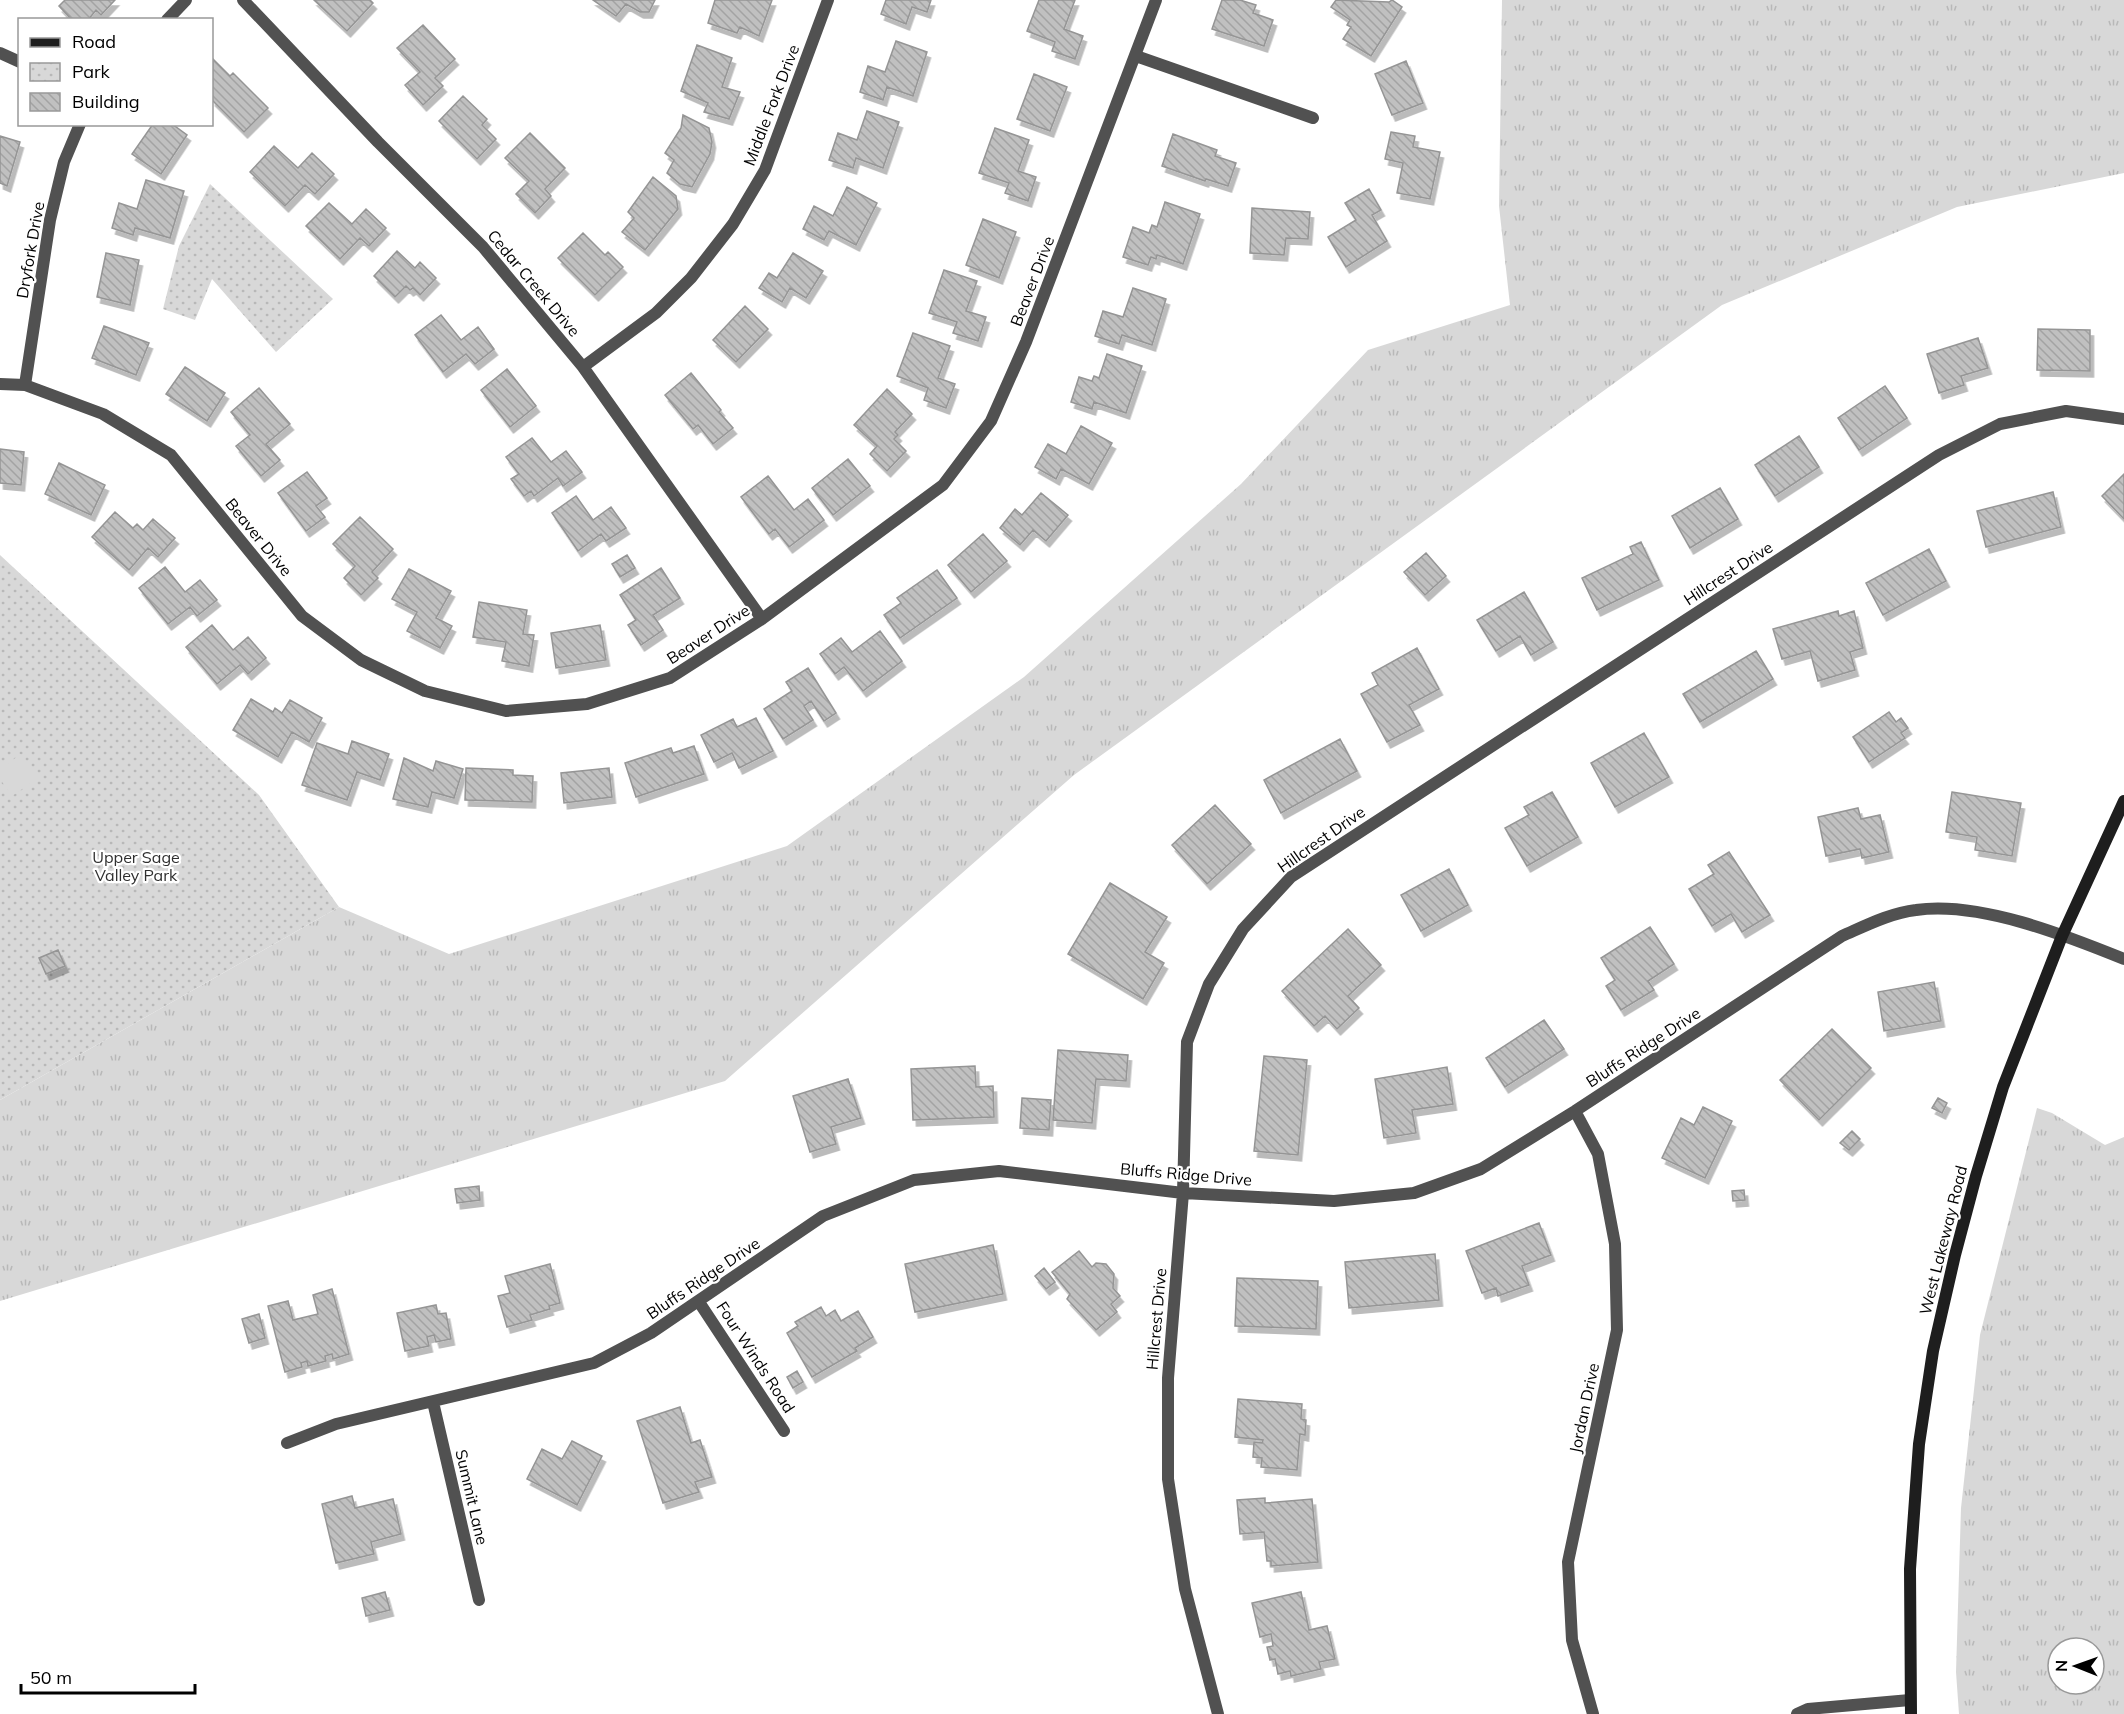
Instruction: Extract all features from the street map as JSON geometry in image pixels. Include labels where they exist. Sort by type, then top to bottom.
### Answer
[{"type":"street","points":[[169,18],[186,0]]},
{"type":"street","name":"Cedar Creek Drive","points":[[243,0],[378,142],[483,247],[583,367],[762,619]]},
{"type":"street","name":"Middle Fork Drive","points":[[583,367],[656,314],[691,278],[733,224],[765,170],[828,0]]},
{"type":"street","name":"Beaver Drive","points":[[0,384],[25,385],[103,414],[171,455],[302,616],[361,660],[425,691],[506,711],[587,704],[670,678],[762,619],[943,485],[991,421],[1026,342],[1156,0]]},
{"type":"street","points":[[0,53],[18,61]]},
{"type":"street","points":[[1136,56],[1313,118]]},
{"type":"street","name":"Dryfork Drive","points":[[25,385],[50,220],[64,162],[79,126]]},
{"type":"street","name":"Hillcrest Drive","points":[[1218,1714],[1185,1588],[1168,1479],[1168,1378],[1183,1193],[1187,1042],[1209,984],[1243,929],[1291,877],[1939,455],[2000,424],[2066,411],[2124,419]]},
{"type":"street","name":"West Lakeway Road","points":[[1911,1714],[1910,1569],[1920,1444],[1933,1351],[1976,1176],[2003,1087],[2062,936],[2124,801]]},
{"type":"street","name":"Bluffs Ridge Drive","points":[[287,1443],[336,1425],[594,1363],[651,1333],[823,1216],[914,1180],[999,1171],[1183,1193],[1334,1201],[1414,1192],[1480,1169],[1575,1111],[1842,936],[1880,920],[1915,910],[1949,908],[1983,912],[2062,936],[2124,959]]},
{"type":"street","name":"Jordan Drive","points":[[1575,1111],[1598,1154],[1616,1244],[1617,1330],[1568,1562],[1572,1640],[1593,1714]]},
{"type":"street","name":"Four Winds Road","points":[[699,1302],[784,1431]]},
{"type":"street","name":"Summit Lane","points":[[433,1402],[479,1600]]},
{"type":"street","points":[[1797,1714],[1808,1709],[1910,1701]]},
{"type":"green space","points":[[1502,0],[2124,0],[2124,173],[1957,207],[1722,305],[1074,775],[725,1081],[0,1301],[0,1100],[339,907],[449,954],[787,846],[1024,677],[1241,484],[1368,350],[1510,305],[1499,206]]},
{"type":"green space","points":[[210,184],[333,299],[276,352],[212,279],[195,320],[163,309],[179,246]]},
{"type":"green space","name":"Upper Sage Valley Park","points":[[0,555],[259,795],[339,907],[0,1100]]},
{"type":"green space","points":[[21,754],[37,779],[12,796],[0,779],[0,769]]},
{"type":"green space","points":[[2037,1108],[2052,1113],[2105,1145],[2124,1137],[2124,1714],[1959,1714],[1956,1672],[1961,1508],[1980,1335]]},
{"type":"building","points":[[65,0],[115,0],[101,15],[96,10],[90,18],[70,18],[59,6]]},
{"type":"building","points":[[314,0],[370,0],[373,3],[347,31]]},
{"type":"building","points":[[593,0],[655,0],[649,12],[640,12],[626,4],[616,16]]},
{"type":"building","points":[[715,0],[772,0],[759,36],[740,27],[737,33],[708,23]]},
{"type":"building","points":[[886,0],[931,0],[927,12],[912,7],[906,24],[881,14]]},
{"type":"building","points":[[1039,0],[1075,0],[1064,29],[1083,36],[1075,59],[1052,51],[1055,42],[1027,31]]},
{"type":"building","points":[[1222,0],[1240,0],[1256,5],[1253,13],[1273,20],[1264,46],[1212,29]]},
{"type":"building","points":[[1336,0],[1389,2],[1392,0],[1402,7],[1371,56],[1343,39],[1351,27],[1347,25],[1350,20],[1331,7]]},
{"type":"building","points":[[423,25],[455,59],[435,78],[443,86],[423,105],[405,85],[420,72],[397,48]]},
{"type":"building","points":[[896,41],[927,52],[913,96],[887,87],[883,100],[860,92],[868,66],[885,72]]},
{"type":"building","points":[[697,45],[732,58],[722,87],[740,92],[729,119],[704,112],[708,103],[681,91]]},
{"type":"building","points":[[213,59],[230,76],[233,73],[268,108],[244,132],[213,101]]},
{"type":"building","points":[[1406,61],[1423,103],[1392,115],[1375,74]]},
{"type":"building","points":[[1034,74],[1067,87],[1050,131],[1017,119]]},
{"type":"building","points":[[463,96],[487,119],[482,125],[496,139],[477,159],[439,121]]},
{"type":"building","points":[[867,111],[899,122],[883,168],[856,158],[853,168],[829,160],[838,133],[857,140]]},
{"type":"building","points":[[683,115],[709,128],[712,142],[710,154],[692,187],[680,184],[667,173],[674,160],[665,153],[681,128]]},
{"type":"building","points":[[152,126],[175,126],[187,135],[161,174],[132,154]]},
{"type":"building","points":[[995,128],[1029,140],[1018,171],[1036,177],[1028,201],[1005,193],[1009,183],[979,173]]},
{"type":"building","points":[[1391,132],[1415,136],[1413,147],[1440,152],[1430,199],[1397,193],[1403,163],[1385,159]]},
{"type":"building","points":[[530,133],[565,168],[545,189],[551,196],[535,213],[516,194],[529,181],[505,158]]},
{"type":"building","points":[[1173,134],[1217,150],[1215,156],[1236,163],[1228,186],[1206,179],[1205,181],[1162,166]]},
{"type":"building","points":[[0,136],[20,142],[7,186],[0,183]]},
{"type":"building","points":[[274,146],[298,168],[312,153],[334,174],[315,194],[305,185],[285,206],[250,172]]},
{"type":"building","points":[[653,177],[676,196],[678,209],[645,250],[622,232],[634,218],[628,212]]},
{"type":"building","points":[[146,180],[184,191],[170,238],[135,228],[133,235],[112,228],[119,203],[137,209]]},
{"type":"building","points":[[847,187],[877,203],[856,245],[829,231],[824,240],[803,229],[814,206],[833,216]]},
{"type":"building","points":[[1369,189],[1381,210],[1372,215],[1387,241],[1346,267],[1328,237],[1356,220],[1345,203]]},
{"type":"building","points":[[1165,202],[1200,214],[1183,264],[1157,255],[1156,259],[1151,257],[1148,265],[1123,257],[1133,227],[1149,233],[1152,225],[1157,227]]},
{"type":"building","points":[[329,203],[352,224],[366,209],[386,228],[369,246],[360,238],[340,259],[306,226]]},
{"type":"building","points":[[1252,208],[1310,212],[1308,239],[1286,238],[1284,255],[1250,253]]},
{"type":"building","points":[[983,219],[1016,232],[999,278],[966,265]]},
{"type":"building","points":[[583,233],[605,255],[608,252],[623,267],[595,295],[558,258]]},
{"type":"building","points":[[397,251],[415,268],[420,262],[436,278],[420,295],[413,288],[410,290],[406,286],[395,297],[374,276]]},
{"type":"building","points":[[106,253],[139,260],[130,305],[97,297]]},
{"type":"building","points":[[793,253],[823,271],[806,298],[790,288],[782,302],[759,288],[769,273],[777,278]]},
{"type":"building","points":[[944,270],[977,281],[966,311],[986,317],[978,341],[953,333],[957,322],[929,313]]},
{"type":"building","points":[[1133,288],[1166,299],[1152,345],[1122,335],[1119,344],[1095,336],[1103,311],[1123,317]]},
{"type":"building","points":[[745,306],[768,329],[736,362],[713,340]]},
{"type":"building","points":[[441,315],[461,340],[478,327],[494,349],[475,364],[466,354],[443,372],[415,335]]},
{"type":"building","points":[[104,326],[149,343],[136,375],[92,358]]},
{"type":"building","points":[[2038,329],[2090,330],[2090,371],[2037,370]]},
{"type":"building","points":[[913,333],[950,346],[938,378],[955,384],[946,408],[924,400],[928,388],[897,376]]},
{"type":"building","points":[[1978,338],[1988,368],[1961,376],[1964,385],[1939,393],[1927,354]]},
{"type":"building","points":[[1107,354],[1142,366],[1126,413],[1094,402],[1092,409],[1071,402],[1079,377],[1092,381],[1094,376],[1099,378]]},
{"type":"building","points":[[185,367],[225,393],[207,421],[166,394]]},
{"type":"building","points":[[507,369],[536,406],[510,427],[481,390]]},
{"type":"building","points":[[691,373],[733,428],[713,444],[698,425],[693,429],[665,395]]},
{"type":"building","points":[[1885,386],[1907,418],[1859,450],[1838,418]]},
{"type":"building","points":[[259,388],[290,424],[266,444],[280,460],[261,476],[236,446],[250,435],[231,412]]},
{"type":"building","points":[[887,389],[912,414],[895,432],[898,435],[894,439],[906,451],[887,471],[870,454],[877,446],[854,425]]},
{"type":"building","points":[[1081,426],[1112,443],[1089,484],[1061,469],[1056,479],[1035,467],[1048,444],[1066,454]]},
{"type":"building","points":[[1799,436],[1819,467],[1775,496],[1755,465]]},
{"type":"building","points":[[532,438],[551,462],[566,451],[582,472],[563,486],[558,478],[534,496],[531,491],[524,496],[511,479],[519,474],[506,457]]},
{"type":"building","points":[[0,449],[24,452],[21,485],[0,483]]},
{"type":"building","points":[[848,459],[870,486],[833,515],[812,488]]},
{"type":"building","points":[[59,463],[105,485],[91,515],[45,494]]},
{"type":"building","points":[[307,472],[327,498],[316,506],[325,517],[306,531],[278,493]]},
{"type":"building","points":[[2124,474],[2124,519],[2102,496]]},
{"type":"building","points":[[768,476],[794,510],[808,499],[824,520],[789,547],[775,529],[769,534],[741,497]]},
{"type":"building","points":[[1720,488],[1738,519],[1690,548],[1672,516]]},
{"type":"building","points":[[2053,492],[2061,527],[1986,547],[1977,511]]},
{"type":"building","points":[[1041,493],[1068,515],[1046,541],[1033,530],[1020,545],[1000,528],[1015,509],[1022,515]]},
{"type":"building","points":[[576,496],[593,520],[611,507],[626,528],[606,541],[601,534],[578,551],[552,513]]},
{"type":"building","points":[[115,512],[133,528],[137,524],[143,530],[153,519],[175,538],[158,557],[148,548],[129,570],[92,537]]},
{"type":"building","points":[[360,517],[393,549],[372,572],[378,578],[361,595],[344,578],[355,566],[333,544]]},
{"type":"building","points":[[983,534],[1007,561],[971,592],[948,565]]},
{"type":"building","points":[[1641,542],[1659,580],[1597,610],[1582,578],[1633,554],[1630,547]]},
{"type":"building","points":[[1929,549],[1946,581],[1883,615],[1866,583]]},
{"type":"building","points":[[1426,553],[1446,576],[1425,595],[1404,572]]},
{"type":"building","points":[[627,555],[635,568],[620,577],[612,564]]},
{"type":"building","points":[[165,567],[185,592],[200,580],[217,600],[197,616],[190,607],[168,624],[139,588]]},
{"type":"building","points":[[661,568],[680,598],[653,615],[663,630],[641,645],[628,625],[636,620],[620,595]]},
{"type":"building","points":[[409,569],[451,591],[436,618],[452,626],[440,648],[407,631],[417,612],[392,599]]},
{"type":"building","points":[[937,570],[957,598],[900,638],[884,615],[901,603],[897,598]]},
{"type":"building","points":[[1524,592],[1553,642],[1531,655],[1520,636],[1496,651],[1477,620]]},
{"type":"building","points":[[479,602],[527,610],[523,634],[534,635],[529,666],[502,661],[506,642],[473,637]]},
{"type":"building","points":[[1838,611],[1839,616],[1854,611],[1863,648],[1850,652],[1855,670],[1818,681],[1810,651],[1782,659],[1773,629]]},
{"type":"building","points":[[212,625],[233,650],[248,637],[266,658],[248,674],[240,665],[217,684],[186,647]]},
{"type":"building","points":[[600,625],[606,660],[556,668],[551,633]]},
{"type":"building","points":[[880,631],[902,661],[863,691],[844,667],[835,674],[820,654],[841,638],[852,652]]},
{"type":"building","points":[[1417,648],[1439,689],[1409,705],[1420,725],[1387,742],[1361,694],[1378,685],[1372,673]]},
{"type":"building","points":[[1756,651],[1773,679],[1700,722],[1683,694]]},
{"type":"building","points":[[808,668],[836,713],[824,721],[811,701],[804,706],[813,720],[783,739],[764,709],[792,691],[786,682]]},
{"type":"building","points":[[251,699],[273,712],[275,708],[282,713],[290,700],[322,718],[309,742],[292,732],[278,757],[233,730]]},
{"type":"building","points":[[1889,712],[1896,722],[1901,718],[1908,728],[1901,733],[1905,738],[1869,762],[1853,737]]},
{"type":"building","points":[[756,718],[773,751],[739,768],[732,753],[714,762],[701,735],[733,719],[737,727]]},
{"type":"building","points":[[1644,733],[1669,777],[1615,807],[1591,763]]},
{"type":"building","points":[[1340,739],[1357,771],[1281,813],[1264,780]]},
{"type":"building","points":[[352,741],[389,754],[380,780],[357,772],[347,800],[302,785],[317,743],[348,754]]},
{"type":"building","points":[[694,746],[704,774],[636,797],[625,763],[671,748],[673,753]]},
{"type":"building","points":[[404,758],[433,771],[436,761],[463,769],[454,798],[432,792],[428,807],[393,799]]},
{"type":"building","points":[[466,768],[513,770],[513,775],[533,776],[532,802],[465,800]]},
{"type":"building","points":[[609,768],[612,797],[564,803],[561,773]]},
{"type":"building","points":[[1552,792],[1578,837],[1527,866],[1505,828],[1529,815],[1524,807]]},
{"type":"building","points":[[1952,792],[2021,803],[2012,856],[1975,850],[1977,837],[1946,832]]},
{"type":"building","points":[[1215,805],[1251,844],[1207,884],[1172,845]]},
{"type":"building","points":[[1858,808],[1861,819],[1880,815],[1889,852],[1862,858],[1860,849],[1826,856],[1818,817]]},
{"type":"building","points":[[1729,852],[1770,915],[1742,932],[1731,914],[1712,926],[1689,889],[1714,874],[1708,865]]},
{"type":"building","points":[[1449,869],[1468,905],[1421,931],[1401,895]]},
{"type":"building","points":[[1110,883],[1167,917],[1145,952],[1164,963],[1143,999],[1068,954]]},
{"type":"building","points":[[1650,927],[1674,964],[1648,981],[1654,990],[1621,1010],[1606,986],[1615,980],[1601,958]]},
{"type":"building","points":[[1348,929],[1381,965],[1348,996],[1359,1008],[1337,1029],[1325,1016],[1314,1026],[1282,991]]},
{"type":"building","points":[[58,950],[65,966],[46,974],[39,958]]},
{"type":"building","points":[[1934,982],[1941,1021],[1884,1031],[1878,992]]},
{"type":"building","points":[[1544,1020],[1564,1049],[1505,1087],[1486,1058]]},
{"type":"building","points":[[1832,1029],[1871,1068],[1819,1120],[1780,1080]]},
{"type":"building","points":[[1058,1050],[1128,1055],[1126,1081],[1096,1079],[1092,1123],[1053,1120]]},
{"type":"building","points":[[1264,1056],[1307,1060],[1298,1155],[1254,1151]]},
{"type":"building","points":[[975,1066],[976,1087],[993,1086],[994,1117],[913,1120],[911,1069]]},
{"type":"building","points":[[1447,1067],[1453,1104],[1412,1110],[1416,1133],[1384,1138],[1375,1079]]},
{"type":"building","points":[[848,1079],[861,1118],[831,1127],[836,1144],[810,1152],[793,1096]]},
{"type":"building","points":[[1022,1098],[1051,1100],[1049,1130],[1020,1128]]},
{"type":"building","points":[[1938,1098],[1947,1103],[1942,1113],[1932,1108]]},
{"type":"building","points":[[1703,1107],[1732,1121],[1705,1178],[1662,1158],[1681,1118],[1694,1125]]},
{"type":"building","points":[[1852,1131],[1860,1139],[1849,1150],[1840,1143]]},
{"type":"building","points":[[479,1186],[480,1200],[457,1203],[455,1189]]},
{"type":"building","points":[[1744,1190],[1745,1200],[1733,1201],[1732,1191]]},
{"type":"building","points":[[1539,1223],[1551,1255],[1522,1266],[1529,1285],[1498,1296],[1496,1288],[1482,1293],[1466,1251]]},
{"type":"building","points":[[993,1245],[1003,1294],[915,1312],[905,1264]]},
{"type":"building","points":[[1079,1251],[1092,1267],[1096,1263],[1106,1264],[1114,1274],[1113,1288],[1120,1296],[1111,1304],[1117,1312],[1096,1330],[1067,1299],[1070,1294],[1052,1272]]},
{"type":"building","points":[[1435,1254],[1439,1300],[1349,1308],[1345,1262]]},
{"type":"building","points":[[550,1264],[560,1303],[549,1306],[550,1309],[530,1315],[532,1320],[507,1327],[498,1296],[510,1293],[505,1276]]},
{"type":"building","points":[[1044,1268],[1055,1282],[1046,1289],[1035,1276]]},
{"type":"building","points":[[1237,1278],[1318,1281],[1316,1329],[1235,1326]]},
{"type":"building","points":[[332,1289],[349,1354],[333,1359],[332,1354],[325,1356],[326,1361],[308,1366],[307,1361],[301,1363],[302,1367],[285,1372],[268,1306],[288,1301],[293,1320],[318,1314],[313,1295]]},
{"type":"building","points":[[436,1305],[438,1314],[446,1313],[451,1339],[436,1342],[434,1335],[427,1337],[429,1346],[405,1351],[397,1313]]},
{"type":"building","points":[[821,1307],[826,1316],[835,1310],[841,1321],[858,1311],[873,1337],[855,1348],[857,1351],[812,1377],[787,1333],[798,1326],[795,1322]]},
{"type":"building","points":[[259,1314],[265,1338],[249,1343],[242,1319]]},
{"type":"building","points":[[797,1371],[803,1382],[793,1388],[787,1377]]},
{"type":"building","points":[[1238,1399],[1302,1404],[1301,1419],[1306,1420],[1305,1435],[1300,1434],[1297,1470],[1261,1467],[1262,1458],[1253,1457],[1254,1442],[1262,1443],[1263,1440],[1235,1437]]},
{"type":"building","points":[[680,1407],[691,1443],[700,1440],[712,1477],[695,1482],[699,1492],[663,1503],[637,1421]]},
{"type":"building","points":[[572,1441],[602,1456],[577,1505],[527,1479],[542,1449],[562,1459]]},
{"type":"building","points":[[352,1496],[355,1508],[393,1499],[401,1534],[371,1542],[374,1554],[336,1563],[322,1504]]},
{"type":"building","points":[[1265,1498],[1265,1503],[1312,1499],[1318,1562],[1271,1566],[1271,1561],[1267,1561],[1264,1532],[1240,1534],[1237,1500]]},
{"type":"building","points":[[385,1592],[390,1610],[366,1616],[362,1598]]},
{"type":"building","points":[[1301,1592],[1309,1630],[1327,1626],[1335,1659],[1319,1662],[1321,1669],[1291,1676],[1290,1671],[1278,1674],[1275,1659],[1270,1660],[1267,1647],[1273,1646],[1271,1634],[1260,1637],[1252,1603]]}]
